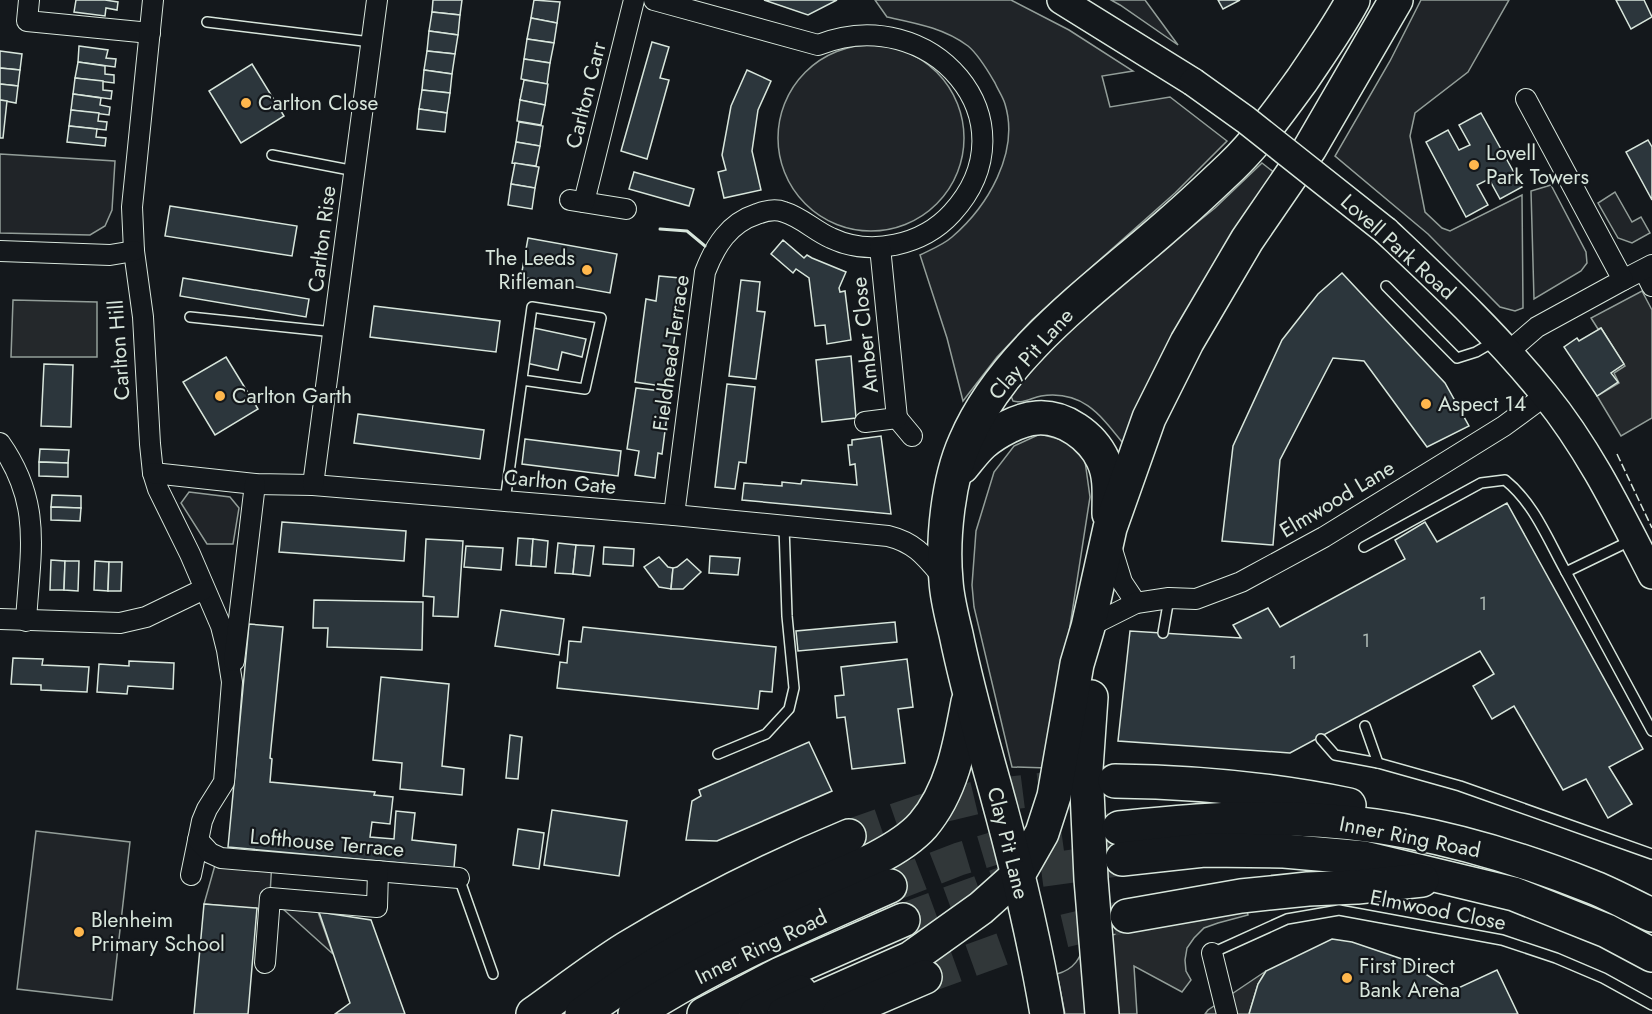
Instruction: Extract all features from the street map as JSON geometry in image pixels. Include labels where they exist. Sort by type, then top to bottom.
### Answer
[{"type":"highway","name":"Clay Pit Lane","points":[[1047,1014],[1036,950],[1026,915],[1016,902],[1008,897],[946,581],[946,527],[953,478],[964,443],[978,414],[996,387],[1083,297],[1172,222],[1234,164],[1277,114],[1339,27],[1353,0]]},
{"type":"highway","points":[[784,1014],[911,958],[954,928],[1007,886],[1042,833],[1054,796],[1077,664],[1088,627],[1109,532],[1149,418],[1187,342],[1247,240],[1310,148],[1396,0]]},
{"type":"highway","points":[[953,478],[982,444],[1023,421],[1037,418],[1068,424],[1083,434],[1104,460],[1108,478],[1109,532]]},
{"type":"highway","points":[[1088,627],[1094,656],[1086,769],[1091,879],[1102,1014]]},
{"type":"highway","points":[[582,1014],[639,975],[711,935],[783,898],[848,871],[899,846],[923,824],[951,774],[959,751],[970,695]]},
{"type":"highway","points":[[1115,781],[1233,787],[1311,797],[1373,810],[1445,840]]},
{"type":"highway","name":"Inner Ring Road","points":[[1652,915],[1592,887],[1517,860],[1445,840],[1383,828],[1294,819],[1208,819],[1121,843],[1204,850],[1284,851],[1364,858],[1514,894],[1606,931],[1652,955]]},
{"type":"highway","points":[[533,1014],[625,950],[685,914],[763,874],[849,836]]},
{"type":"highway","points":[[1127,916],[1241,896],[1357,887],[1442,877]]},
{"type":"highway","name":"Inner Ring Road","points":[[635,1014],[714,968],[890,886]]},
{"type":"highway","name":"Inner Ring Road","points":[[704,1014],[780,974],[903,920]]},
{"type":"highway","points":[[756,1014],[813,986],[954,928]]},
{"type":"highway","points":[[839,1014],[925,977]]},
{"type":"street","points":[[29,0],[27,21],[150,33]]},
{"type":"street","name":"Carlton Hill","points":[[153,0],[132,207],[153,473],[158,489],[190,554],[221,626],[232,682]]},
{"type":"street","name":"Carlton Rise","points":[[313,485],[377,0]]},
{"type":"street","name":"Carlton Carr","points":[[626,209],[577,201],[634,0]]},
{"type":"street","name":"Fieldhead Terrace","points":[[654,0],[818,45],[853,32],[888,31],[918,40],[943,55],[973,95],[979,114],[982,144],[973,182],[962,201],[952,214],[933,229],[911,241],[880,247],[850,245],[817,231],[782,211],[763,212],[743,218],[724,235],[705,272],[674,515]]},
{"type":"street","name":"Lovell Park Road","points":[[1061,0],[1192,82],[1246,120],[1386,231],[1448,290],[1546,395],[1574,435],[1652,575]]},
{"type":"street","points":[[1526,99],[1623,280]]},
{"type":"street","name":"Amber Close","points":[[880,247],[897,418],[912,436]]},
{"type":"street","points":[[0,251],[110,255],[134,251]]},
{"type":"street","points":[[1502,346],[1623,280],[1649,274]]},
{"type":"street","name":"Elmwood Lane","points":[[1088,627],[1136,603],[1169,598],[1196,599],[1249,578],[1324,537],[1446,462],[1504,426],[1546,395]]},
{"type":"street","name":"Amber Close","points":[[865,422],[897,418]]},
{"type":"street","points":[[0,443],[26,491],[32,520],[26,621]]},
{"type":"street","name":"Carlton Gate","points":[[153,473],[255,484],[313,485],[674,515],[888,536],[901,539],[920,550],[946,581]]},
{"type":"street","name":"Carlton Hill","points":[[192,874],[202,822],[207,809],[224,782],[232,682],[255,484]]},
{"type":"street","points":[[1109,532],[1122,582],[1136,603]]},
{"type":"street","points":[[0,619],[120,623],[146,617],[204,589]]},
{"type":"street","name":"Lofthouse Terrace","points":[[198,840],[210,853],[221,858],[459,878]]},
{"type":"street","points":[[265,963],[270,898],[376,907],[378,872]]},
{"type":"street","points":[[1212,953],[1227,1014]]},
{"type":"lane","points":[[207,22],[371,42]]},
{"type":"lane","points":[[272,155],[355,171]]},
{"type":"lane","points":[[1386,286],[1457,358],[1502,346]]},
{"type":"lane","points":[[505,501],[532,307],[601,318],[585,389],[522,380]]},
{"type":"lane","points":[[190,317],[334,332]]},
{"type":"lane","points":[[1364,547],[1482,483],[1505,480],[1518,490],[1531,508],[1652,730]]},
{"type":"lane","points":[[718,754],[766,734],[789,709],[794,688],[787,616],[784,526]]},
{"type":"lane","points":[[1566,572],[1634,539]]},
{"type":"lane","points":[[1163,633],[1169,598]]},
{"type":"lane","points":[[1365,726],[1378,763]]},
{"type":"lane","points":[[1321,739],[1335,755],[1378,763],[1460,786],[1652,854]]},
{"type":"lane","points":[[459,878],[493,974]]},
{"type":"lane","name":"Elmwood Close","points":[[1212,953],[1287,919],[1340,910],[1502,940],[1556,958],[1604,978],[1652,1005]]},
{"type":"shaded area","points":[[875,0],[1011,0],[1069,30],[1133,71],[1102,76],[1110,107],[1170,97],[1227,141],[1175,193],[1032,320],[997,357],[963,401],[947,338],[920,255],[952,237],[965,225],[988,195],[1004,160],[1008,141],[1005,104],[986,68],[968,46],[939,30],[887,17]]},
{"type":"shaded area","points":[[1111,0],[1145,0],[1178,45],[1120,5]]},
{"type":"shaded area","points":[[1421,0],[1509,0],[1468,72],[1415,113],[1410,136],[1425,212],[1442,228],[1450,231],[1522,195],[1523,308],[1515,311],[1500,307],[1428,234],[1335,156],[1390,61]]},
{"type":"shaded area","points":[[871,45],[889,46],[907,52],[923,60],[937,72],[949,86],[957,102],[963,120],[963,156],[957,174],[949,190],[937,204],[923,216],[907,224],[889,230],[871,231],[853,230],[835,224],[819,216],[805,204],[793,190],[785,174],[779,156],[778,138],[779,120],[785,102],[793,86],[805,72],[819,60],[835,52],[853,46]]},
{"type":"shaded area","points":[[0,154],[115,161],[112,210],[105,226],[90,235],[0,233]]},
{"type":"shaded area","points":[[1262,163],[1276,174],[1127,443],[1122,442],[1097,413],[1078,400],[1055,395],[1020,402],[1013,401],[1012,387],[1099,302],[1215,208]]},
{"type":"shaded area","points":[[1551,185],[1586,252],[1587,263],[1581,271],[1534,299],[1531,191]]},
{"type":"shaded area","points":[[1615,192],[1632,222],[1641,217],[1650,233],[1632,243],[1618,238],[1598,203]]},
{"type":"shaded area","points":[[1642,291],[1652,310],[1652,418],[1621,436],[1597,396],[1619,383],[1614,373],[1625,366],[1601,328],[1598,329],[1591,318]]},
{"type":"shaded area","points":[[13,300],[97,302],[97,357],[11,357]]},
{"type":"shaded area","points":[[1040,434],[1066,441],[1085,461],[1090,497],[1048,768],[1012,767],[974,607],[972,585],[976,531],[994,472],[1014,446]]},
{"type":"shaded area","points":[[189,492],[230,497],[239,508],[233,544],[207,544],[181,503]]},
{"type":"shaded area","points":[[36,831],[130,842],[112,1000],[17,989]]},
{"type":"shaded area","points":[[217,858],[272,862],[269,910],[204,904]]},
{"type":"shaded area","points":[[1245,902],[1248,915],[1204,928],[1187,948],[1186,971],[1191,980],[1182,992],[1134,966],[1137,1014],[1119,1014],[1112,935]]},
{"type":"shaded area","points":[[283,909],[318,912],[333,954]]},
{"type":"shaded area","points":[[1086,942],[1085,1014],[1065,1014],[1057,974],[1076,962]]},
{"type":"shaded area","points":[[1266,971],[1258,984],[1249,1014],[1205,1014],[1208,1010]]},
{"type":"building","points":[[76,0],[118,2],[117,10],[106,8],[105,16],[74,12]]},
{"type":"building","points":[[433,0],[462,0],[460,15],[432,12]]},
{"type":"building","points":[[534,0],[560,2],[557,23],[531,18]]},
{"type":"building","points":[[764,0],[837,0],[808,15]]},
{"type":"building","points":[[1218,0],[1240,0],[1223,9]]},
{"type":"building","points":[[1616,0],[1644,0],[1652,17],[1631,29]]},
{"type":"building","points":[[432,12],[460,15],[458,35],[429,31]]},
{"type":"building","points":[[531,18],[557,23],[554,43],[527,39]]},
{"type":"building","points":[[429,31],[458,35],[455,54],[427,51]]},
{"type":"building","points":[[527,39],[554,43],[550,63],[524,59]]},
{"type":"building","points":[[652,42],[669,47],[660,78],[669,80],[647,159],[621,151]]},
{"type":"building","points":[[79,46],[108,50],[106,58],[116,59],[115,67],[78,62]]},
{"type":"building","points":[[0,51],[22,54],[20,70],[0,68]]},
{"type":"building","points":[[427,51],[455,54],[452,74],[424,70]]},
{"type":"building","points":[[524,59],[550,63],[547,84],[521,79]]},
{"type":"building","points":[[78,62],[105,66],[105,74],[114,75],[114,83],[75,78]]},
{"type":"building","name":"Carlton Close","points":[[252,64],[284,116],[241,143],[209,91]]},
{"type":"building","points":[[0,68],[20,70],[18,86],[0,84]]},
{"type":"building","points":[[424,70],[452,74],[450,93],[422,90]]},
{"type":"building","points":[[747,70],[771,81],[758,110],[752,151],[761,190],[724,198],[718,172],[726,170],[722,155],[731,106]]},
{"type":"building","points":[[75,78],[103,81],[103,90],[112,91],[111,99],[73,94]]},
{"type":"building","points":[[524,80],[548,84],[545,105],[520,100]]},
{"type":"building","points":[[0,84],[18,86],[16,103],[0,100]]},
{"type":"building","points":[[422,90],[450,93],[447,113],[419,109]]},
{"type":"building","points":[[73,94],[101,98],[100,105],[110,107],[109,115],[71,110]]},
{"type":"building","points":[[0,100],[7,101],[3,138],[0,138]]},
{"type":"building","points":[[520,100],[545,105],[541,125],[517,121]]},
{"type":"building","points":[[419,109],[447,113],[445,132],[417,129]]},
{"type":"building","points":[[71,110],[99,113],[98,121],[107,122],[106,130],[69,126]]},
{"type":"building","name":"Lovell Park Towers","points":[[1481,113],[1522,187],[1500,199],[1489,179],[1477,185],[1488,205],[1466,217],[1426,142],[1448,130],[1459,150],[1470,145],[1459,125]]},
{"type":"building","points":[[519,122],[543,126],[540,146],[516,142]]},
{"type":"building","points":[[69,126],[97,129],[96,137],[106,138],[105,146],[67,142]]},
{"type":"building","points":[[1648,140],[1652,147],[1652,200],[1626,152]]},
{"type":"building","points":[[516,142],[540,146],[536,166],[512,163]]},
{"type":"building","points":[[515,163],[539,167],[535,188],[511,184]]},
{"type":"building","points":[[634,172],[694,189],[689,206],[629,189]]},
{"type":"building","points":[[511,184],[535,188],[532,209],[508,205]]},
{"type":"building","points":[[170,206],[297,226],[292,256],[165,236]]},
{"type":"building","points":[[528,238],[617,254],[610,293],[521,277]]},
{"type":"building","points":[[783,240],[804,258],[807,255],[846,272],[839,288],[840,292],[845,291],[851,340],[827,344],[825,325],[815,326],[809,278],[796,269],[793,273],[771,254]]},
{"type":"building","name":"Aspect 14","points":[[1342,273],[1445,383],[1469,426],[1427,447],[1364,361],[1333,358],[1280,460],[1273,545],[1222,541],[1233,446],[1282,340],[1318,294]]},
{"type":"building","points":[[659,276],[680,278],[668,387],[635,382],[646,299],[656,301]]},
{"type":"building","points":[[183,278],[309,299],[306,317],[180,296]]},
{"type":"building","points":[[741,280],[760,282],[757,311],[765,312],[756,379],[729,376]]},
{"type":"building","points":[[374,306],[500,321],[496,352],[370,337]]},
{"type":"building","points":[[534,328],[586,339],[582,357],[562,352],[558,370],[526,363]]},
{"type":"building","points":[[1601,328],[1624,364],[1611,373],[1618,382],[1597,396],[1564,347],[1577,338],[1579,341]]},
{"type":"building","points":[[851,356],[856,418],[822,422],[816,360]]},
{"type":"building","name":"Carlton Garth","points":[[226,357],[258,409],[215,435],[183,382]]},
{"type":"building","points":[[44,364],[73,365],[71,427],[41,426]]},
{"type":"building","points":[[727,384],[755,387],[746,463],[739,462],[735,489],[715,487]]},
{"type":"building","points":[[636,388],[670,392],[662,454],[658,453],[655,478],[635,475],[639,451],[627,449]]},
{"type":"building","points":[[358,414],[484,430],[480,459],[354,443]]},
{"type":"building","points":[[881,436],[891,514],[742,500],[744,483],[782,486],[782,482],[801,484],[802,480],[857,485],[855,464],[850,465],[848,445],[852,445],[852,440]]},
{"type":"building","points":[[525,439],[621,451],[618,476],[522,464]]},
{"type":"building","points":[[40,449],[69,450],[68,463],[39,462]]},
{"type":"building","points":[[39,462],[68,463],[68,477],[39,476]]},
{"type":"building","points":[[52,495],[81,496],[81,508],[51,507]]},
{"type":"building","points":[[1507,503],[1643,749],[1609,767],[1632,804],[1608,818],[1586,779],[1563,790],[1514,706],[1492,719],[1473,686],[1494,674],[1480,651],[1290,753],[1118,741],[1130,631],[1241,638],[1233,625],[1268,608],[1280,627],[1405,559],[1395,540],[1425,522],[1437,542]]},
{"type":"building","points":[[51,507],[81,508],[80,521],[51,520]]},
{"type":"building","points":[[282,522],[406,531],[404,561],[279,552]]},
{"type":"building","points":[[518,538],[533,539],[531,566],[516,565]]},
{"type":"building","points":[[426,539],[463,541],[458,617],[433,616],[434,597],[423,596]]},
{"type":"building","points":[[533,539],[548,541],[546,567],[531,566]]},
{"type":"building","points":[[558,543],[576,545],[573,574],[555,573]]},
{"type":"building","points":[[576,545],[594,546],[590,576],[573,574]]},
{"type":"building","points":[[466,546],[503,548],[501,570],[464,567]]},
{"type":"building","points":[[604,547],[634,549],[633,566],[603,564]]},
{"type":"building","points":[[710,556],[740,558],[738,575],[709,573]]},
{"type":"building","points":[[659,557],[668,567],[673,568],[671,589],[659,587],[644,567]]},
{"type":"building","points":[[687,559],[701,572],[683,589],[671,589],[673,568]]},
{"type":"building","points":[[51,560],[65,561],[64,590],[50,590]]},
{"type":"building","points":[[65,561],[79,561],[78,591],[64,590]]},
{"type":"building","points":[[95,561],[109,562],[108,591],[94,590]]},
{"type":"building","points":[[109,562],[122,562],[121,591],[108,591]]},
{"type":"building","points":[[314,600],[423,602],[422,650],[327,647],[328,628],[313,628]]},
{"type":"building","points":[[501,610],[564,619],[559,655],[495,646]]},
{"type":"building","points":[[895,622],[897,642],[798,651],[796,631]]},
{"type":"building","points":[[249,624],[283,627],[270,758],[272,759],[270,782],[375,792],[374,795],[393,797],[390,824],[372,822],[370,837],[394,839],[396,811],[415,813],[412,840],[456,845],[454,868],[228,847]]},
{"type":"building","points":[[583,627],[776,647],[772,692],[760,691],[758,709],[557,688],[560,662],[567,663],[569,641],[581,642]]},
{"type":"building","points":[[13,658],[43,659],[42,665],[89,667],[87,692],[41,690],[41,685],[11,684]]},
{"type":"building","points":[[907,659],[913,707],[898,709],[905,763],[852,769],[845,717],[837,718],[835,696],[844,695],[841,667]]},
{"type":"building","points":[[129,661],[174,663],[173,689],[128,686],[127,694],[97,692],[99,664],[129,666]]},
{"type":"building","points":[[381,677],[449,684],[442,766],[464,769],[462,795],[400,789],[402,763],[373,760]]},
{"type":"building","points":[[510,735],[522,737],[518,779],[506,778]]},
{"type":"building","points":[[809,742],[832,791],[717,841],[686,840],[692,801],[701,796],[699,790]]},
{"type":"building","points":[[552,810],[627,821],[619,876],[544,865]]},
{"type":"building","points":[[518,829],[544,833],[539,869],[513,865]]},
{"type":"building","points":[[204,904],[257,908],[248,1014],[194,1014]]},
{"type":"building","points":[[319,912],[371,920],[405,1014],[335,1014],[350,1003]]},
{"type":"building","name":"First Direct Bank Arena","points":[[1332,939],[1352,942],[1402,959],[1452,991],[1497,970],[1518,1014],[1249,1014],[1258,984],[1266,971]]},
{"type":"tunnel","points":[[849,836],[921,811],[979,797],[1083,784]]},
{"type":"tunnel","points":[[890,886],[959,859],[1019,841],[1116,828]]},
{"type":"tunnel","points":[[903,920],[1036,871],[1118,860]]},
{"type":"tunnel","points":[[925,977],[1030,939],[1123,917]]},
{"type":"fence","points":[[1617,454],[1652,528]]},
{"type":"wall","points":[[660,229],[687,231],[705,246]]},
{"type":"place","name":"Carlton Close","points":[[246,103]]},
{"type":"place","name":"Lovell Park Towers","points":[[1474,165]]},
{"type":"place","name":"The Leeds Rifleman","points":[[587,270]]},
{"type":"place","name":"Carlton Garth","points":[[220,396]]},
{"type":"place","name":"Aspect 14","points":[[1426,404]]},
{"type":"place","name":"Blenheim Primary School","points":[[79,932]]},
{"type":"place","name":"First Direct Bank Arena","points":[[1347,978]]}]
